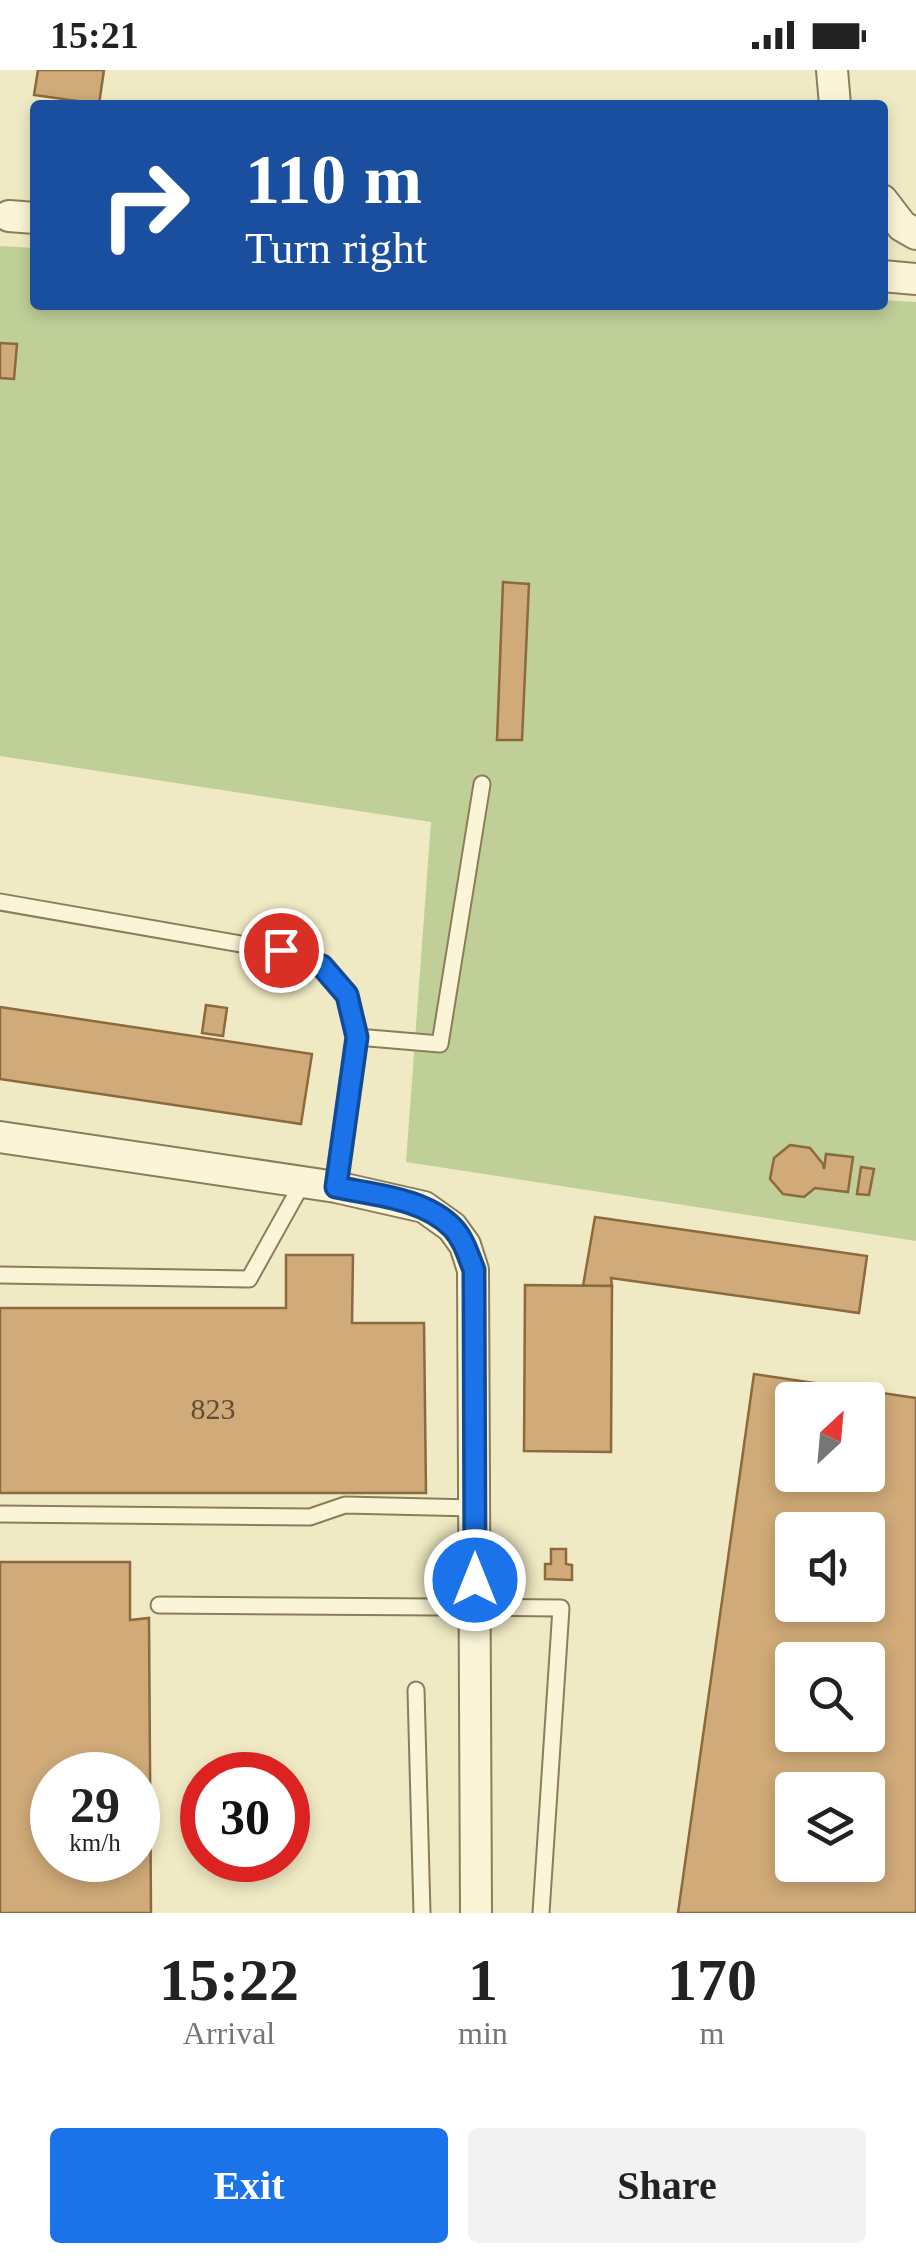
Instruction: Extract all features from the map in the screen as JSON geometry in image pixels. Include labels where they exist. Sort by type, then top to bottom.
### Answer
[{"type":"street","points":[[832,70],[835,100]]},
{"type":"street","points":[[888,208],[902,226],[916,234]]},
{"type":"street","points":[[888,276],[916,278]]},
{"type":"street","points":[[0,1137],[336,1187],[424,1206],[452,1227],[465,1245],[474,1270],[476,1913]]},
{"type":"lane","points":[[357,1037],[440,1044],[482,784]]},
{"type":"lane","points":[[0,902],[281,950],[322,966],[347,995],[357,1037],[336,1187]]},
{"type":"lane","points":[[0,1276],[249,1279],[303,1182]]},
{"type":"lane","points":[[0,1514],[310,1517],[345,1505],[474,1508]]},
{"type":"lane","points":[[159,1605],[561,1608],[541,1913]]},
{"type":"lane","points":[[416,1690],[422,1913]]},
{"type":"green space","points":[[0,246],[30,248],[30,310],[888,310],[888,300],[916,302],[916,1241],[406,1162],[431,822],[0,756]]},
{"type":"building","points":[[38,70],[104,70],[100,100],[34,95]]},
{"type":"building","points":[[0,343],[17,344],[14,379],[0,378]]},
{"type":"building","points":[[503,582],[529,584],[522,740],[497,740]]},
{"type":"building","points":[[206,1005],[227,1008],[223,1036],[202,1033]]},
{"type":"building","points":[[0,1007],[312,1054],[301,1124],[0,1079]]},
{"type":"building","points":[[790,1145],[810,1148],[824,1169],[826,1154],[853,1157],[848,1192],[815,1188],[804,1197],[783,1194],[770,1179],[774,1158]]},
{"type":"building","points":[[861,1167],[874,1169],[869,1195],[857,1194]]},
{"type":"building","points":[[595,1217],[867,1256],[859,1313],[611,1278],[612,1286],[583,1286]]},
{"type":"building","points":[[286,1255],[353,1255],[352,1323],[424,1323],[426,1493],[0,1493],[0,1308],[286,1308]]},
{"type":"building","points":[[525,1285],[612,1286],[611,1452],[524,1451]]},
{"type":"building","points":[[754,1374],[808,1382],[775,1382],[775,1492],[885,1492],[885,1393],[916,1398],[916,1913],[678,1913]]},
{"type":"building","points":[[551,1549],[566,1549],[572,1580],[545,1579]]},
{"type":"building","points":[[0,1562],[130,1562],[130,1620],[149,1618],[150,1752],[30,1752],[30,1882],[151,1882],[151,1913],[0,1913]]},
{"type":"route","points":[[281,950],[322,966],[347,995],[357,1037],[336,1187],[424,1206],[452,1227],[465,1245],[474,1270],[475,1580]]}]
